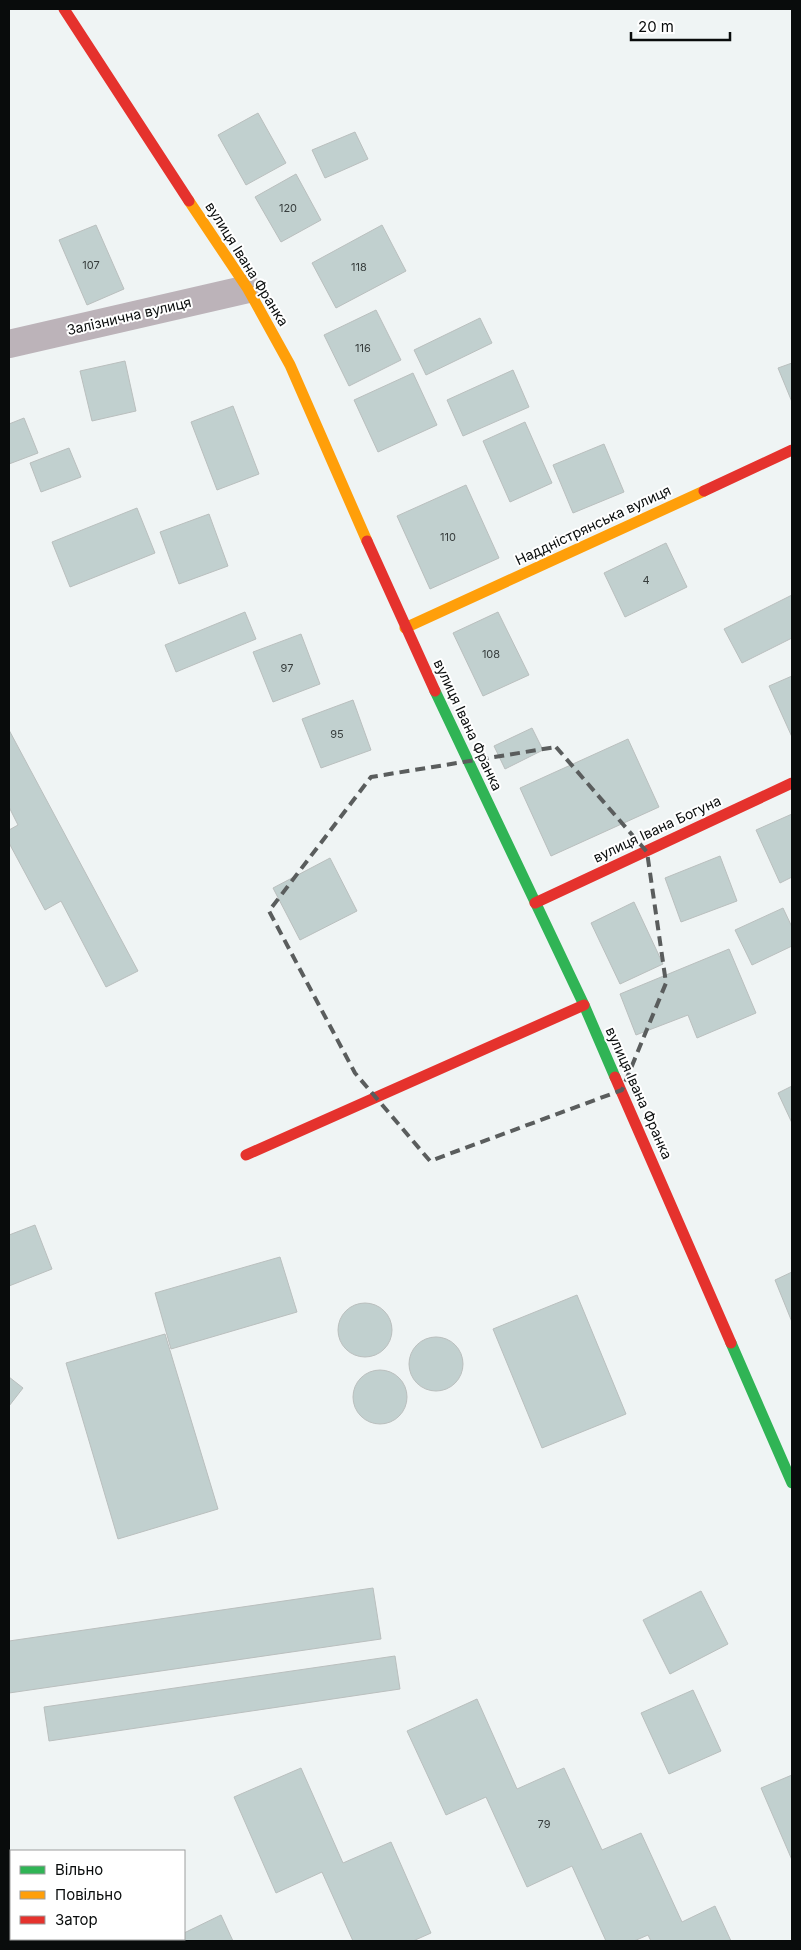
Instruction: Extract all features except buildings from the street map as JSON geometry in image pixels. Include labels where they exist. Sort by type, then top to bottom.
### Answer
[{"type":"main road","name":"вулиця Івана Франка","points":[[64,9],[248,289],[290,365],[406,628],[584,1005],[792,1483]]},
{"type":"main road","name":"Наддністрянська вулиця","points":[[406,628],[792,450]]},
{"type":"main road","name":"вулиця Івана Богуна","points":[[535,903],[792,783]]},
{"type":"main road","points":[[246,1155],[584,1005]]},
{"type":"street","name":"Залізнична вулиця","points":[[9,344],[248,289]]},
{"type":"highlighted area","points":[[556,747],[647,852],[666,983],[622,1090],[430,1161],[355,1073],[269,911],[371,777]]},
{"type":"traffic: fast","points":[[435,691],[584,1005],[615,1077]]},
{"type":"traffic: fast","points":[[731,1343],[792,1483]]},
{"type":"traffic: slow","points":[[189,201],[248,289],[290,365],[367,541]]},
{"type":"traffic: slow","points":[[405,628],[704,491]]},
{"type":"traffic: jam","points":[[64,9],[189,201]]},
{"type":"traffic: jam","points":[[704,491],[792,450]]},
{"type":"traffic: jam","points":[[367,541],[435,691]]},
{"type":"traffic: jam","points":[[535,903],[792,783]]},
{"type":"traffic: jam","points":[[246,1155],[584,1005]]},
{"type":"traffic: jam","points":[[615,1077],[731,1343]]}]
